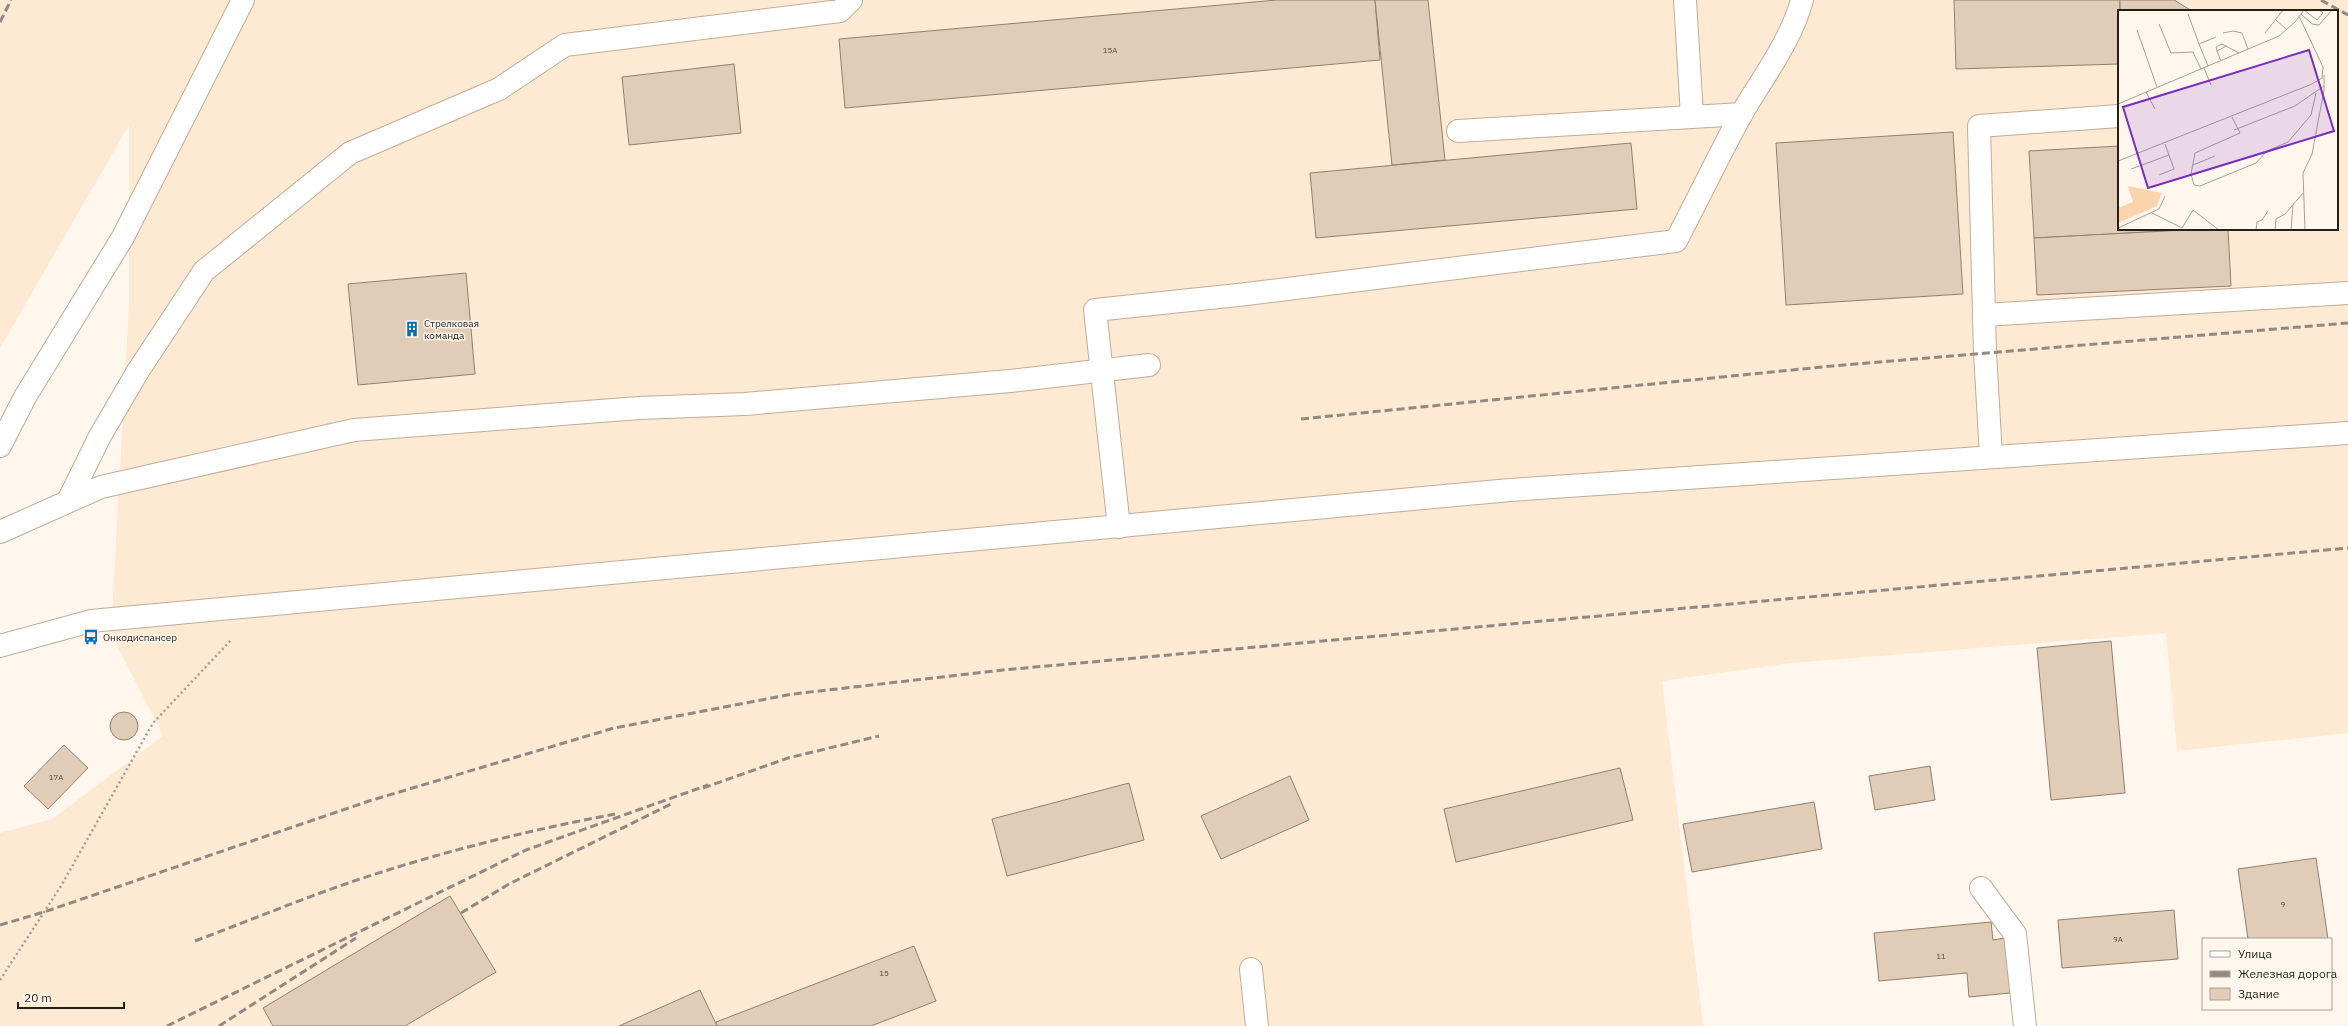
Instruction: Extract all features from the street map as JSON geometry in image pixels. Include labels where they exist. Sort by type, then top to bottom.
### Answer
[{"type":"lane","points":[[0,446],[25,397],[123,237],[243,0]]},
{"type":"lane","points":[[68,501],[103,430],[138,371],[204,271],[350,153],[499,89],[565,44],[840,11],[851,0]]},
{"type":"lane","points":[[1685,0],[1692,116]]},
{"type":"lane","points":[[1119,527],[1095,310],[1246,294],[1676,241],[1742,114],[1779,51],[1799,12],[1802,0]]},
{"type":"lane","points":[[1458,131],[1742,114]]},
{"type":"lane","points":[[1991,456],[1984,315],[1980,126],[2118,116]]},
{"type":"lane","points":[[1984,315],[2348,293]]},
{"type":"lane","points":[[0,532],[101,487],[354,430],[639,408],[752,404],[1010,381],[1149,365]]},
{"type":"lane","points":[[0,646],[91,621],[1510,490],[1991,456],[2348,433]]},
{"type":"lane","points":[[1981,888],[2015,934],[2024,1026]]},
{"type":"lane","points":[[1251,970],[1257,1026]]},
{"type":"path","points":[[0,980],[61,886],[153,723],[262,606]]},
{"type":"shaded area","points":[[0,0],[2348,0],[2348,733],[2177,751],[2166,633],[1791,663],[1662,681],[1703,1026],[0,1026],[0,833],[52,819],[163,736],[111,633],[129,304],[129,125],[0,348]]},
{"type":"building","points":[[1277,0],[1375,0],[1380,60],[845,108],[839,39]]},
{"type":"building","points":[[1375,0],[1428,0],[1445,160],[1392,165]]},
{"type":"building","points":[[1954,0],[2120,0],[2120,10],[2118,10],[2118,64],[1956,69]]},
{"type":"building","points":[[2120,0],[2174,0],[2190,10],[2120,10]]},
{"type":"building","points":[[734,64],[741,133],[629,145],[622,77]]},
{"type":"building","points":[[1953,132],[1963,294],[1786,305],[1776,143]]},
{"type":"building","points":[[1631,143],[1637,209],[1316,238],[1310,173]]},
{"type":"building","points":[[2118,146],[2118,230],[2185,230],[2034,238],[2029,151]]},
{"type":"building","points":[[2185,230],[2228,230],[2231,286],[2037,295],[2034,238]]},
{"type":"building","name":"Стрелковая команда","points":[[466,273],[475,374],[358,385],[348,284]]},
{"type":"building","points":[[2111,641],[2125,793],[2051,800],[2037,648]]},
{"type":"building","points":[[124,712],[134,716],[138,726],[134,736],[124,740],[114,736],[110,726],[114,716]]},
{"type":"building","points":[[64,745],[88,768],[48,809],[24,786]]},
{"type":"building","points":[[1930,766],[1935,800],[1875,810],[1869,776]]},
{"type":"building","points":[[1620,768],[1633,820],[1456,862],[1444,809]]},
{"type":"building","points":[[1290,776],[1309,820],[1221,859],[1201,816]]},
{"type":"building","points":[[1129,783],[1144,840],[1007,876],[992,819]]},
{"type":"building","points":[[1814,802],[1822,849],[1692,872],[1683,824]]},
{"type":"building","points":[[2316,858],[2328,938],[2248,938],[2238,869]]},
{"type":"building","points":[[450,896],[496,972],[405,1026],[273,1026],[263,1008]]},
{"type":"building","points":[[2174,910],[2178,959],[2062,968],[2058,920]]},
{"type":"building","points":[[1991,922],[1993,940],[2005,938],[2010,993],[1969,997],[1967,973],[1879,981],[1874,933]]},
{"type":"building","points":[[914,946],[936,1001],[871,1026],[717,1026],[716,1022]]},
{"type":"building","points":[[700,990],[717,1026],[619,1026]]},
{"type":"railway","points":[[0,22],[11,0]]},
{"type":"railway","points":[[2321,0],[2348,15]]},
{"type":"railway","points":[[1301,419],[1832,366],[2348,323]]},
{"type":"railway","points":[[0,925],[44,912],[369,801],[614,728],[793,694],[1003,670],[2348,548]]},
{"type":"railway","points":[[703,788],[788,758],[879,736]]},
{"type":"railway","points":[[167,1026],[526,850],[708,785]]},
{"type":"railway","points":[[461,913],[509,884],[673,803]]},
{"type":"railway","points":[[195,941],[321,893],[394,868],[488,842],[615,814]]},
{"type":"railway","points":[[219,1026],[356,938]]},
{"type":"place","name":"Стрелковая команда","points":[[412,329]]},
{"type":"place","name":"Онкодиспансер","points":[[91,637]]}]
